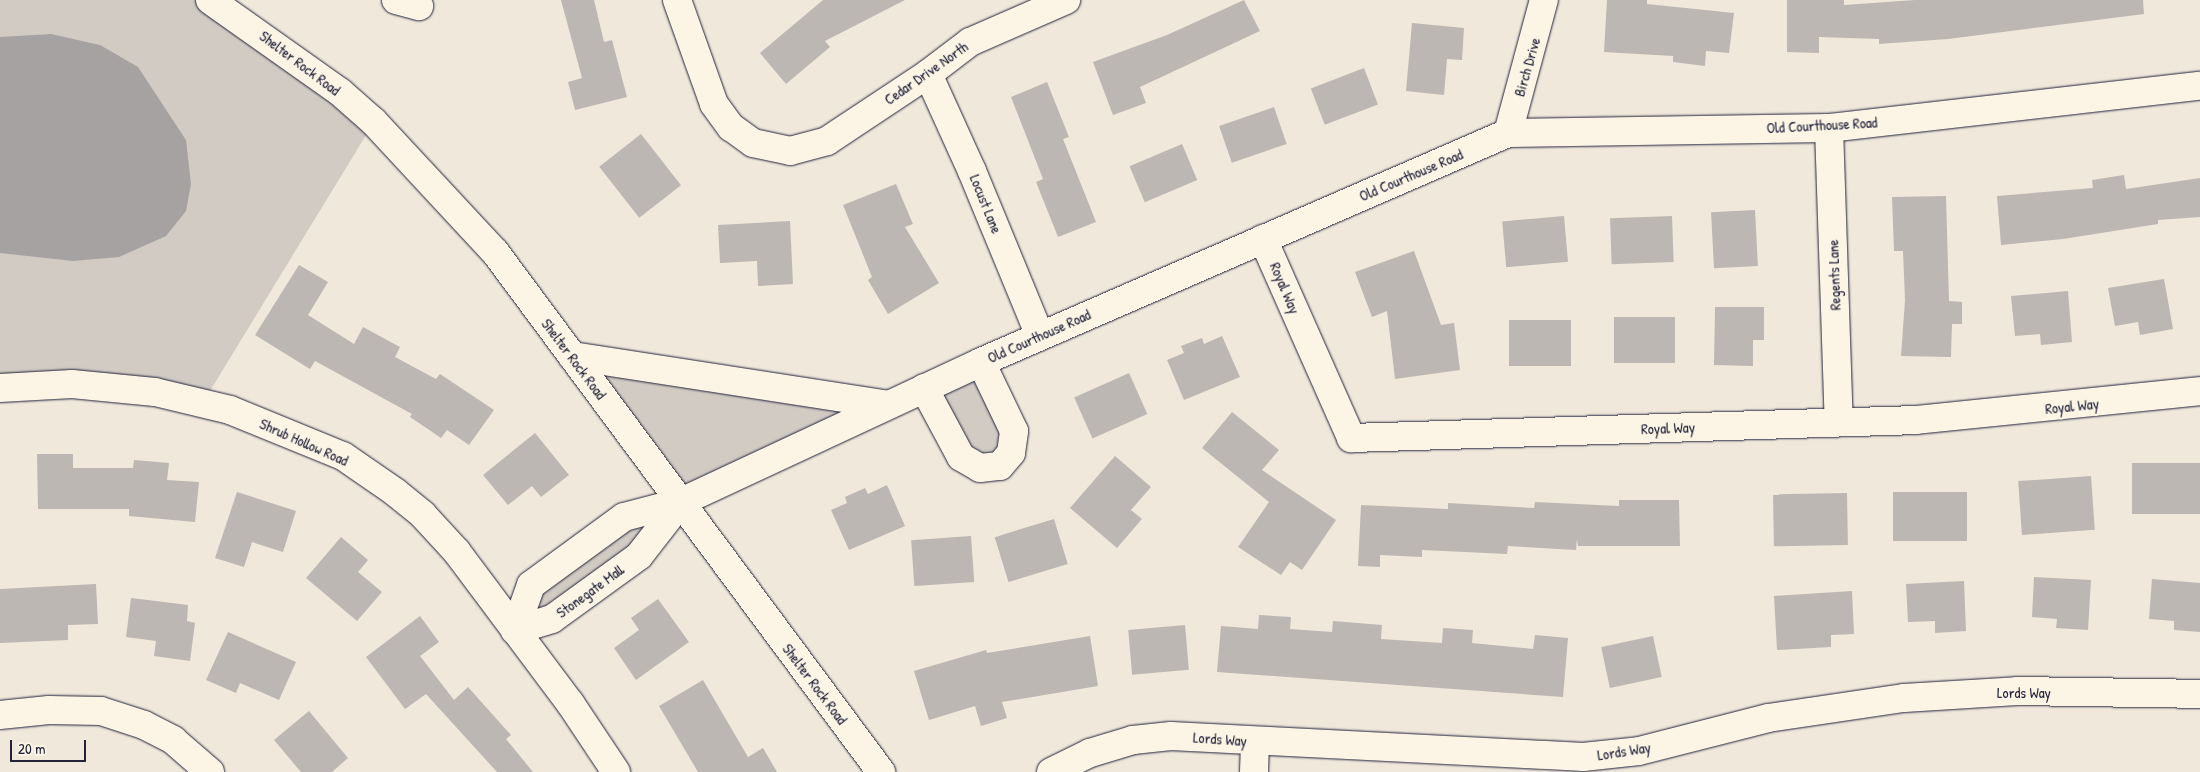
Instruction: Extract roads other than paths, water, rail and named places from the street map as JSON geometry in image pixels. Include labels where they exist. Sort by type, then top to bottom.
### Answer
[{"type":"street","name":"Shelter Rock Road","points":[[210,0],[340,92],[374,122],[495,252],[881,772]]},
{"type":"street","name":"Cedar Drive North","points":[[677,0],[714,104],[731,127],[753,143],[790,151],[827,140],[928,74],[970,42],[1066,0]]},
{"type":"street","name":"Birch Drive","points":[[1508,133],[1544,0]]},
{"type":"street","name":"Locust Lane","points":[[928,74],[972,171],[1040,336]]},
{"type":"street","name":"Old Courthouse Road","points":[[681,502],[981,362],[1508,133],[1829,128],[2200,86]]},
{"type":"street","name":"Regents Lane","points":[[1829,128],[1839,422]]},
{"type":"street","name":"Royal Way","points":[[1263,239],[1351,438],[1916,420],[2200,391]]},
{"type":"street","points":[[572,356],[888,405]]},
{"type":"street","points":[[924,388],[960,457],[980,468],[1000,466],[1011,453],[1015,437],[981,362]]},
{"type":"street","name":"Shrub Hollow Road","points":[[0,388],[72,384],[155,392],[230,410],[342,456],[395,492],[423,515],[457,552],[616,772]]},
{"type":"street","points":[[514,630],[531,585],[624,517],[681,502]]},
{"type":"street","name":"Stonegate Mall","points":[[514,630],[552,619],[639,556],[681,502]]},
{"type":"street","name":"Lords Way","points":[[1051,772],[1090,753],[1133,740],[1171,736],[1583,757],[1639,751],[1768,718],[1904,698],[2017,691],[2200,694]]},
{"type":"street","points":[[0,715],[50,710],[101,712],[144,724],[173,740],[210,772]]},
{"type":"street","points":[[1254,772],[1255,741]]}]
